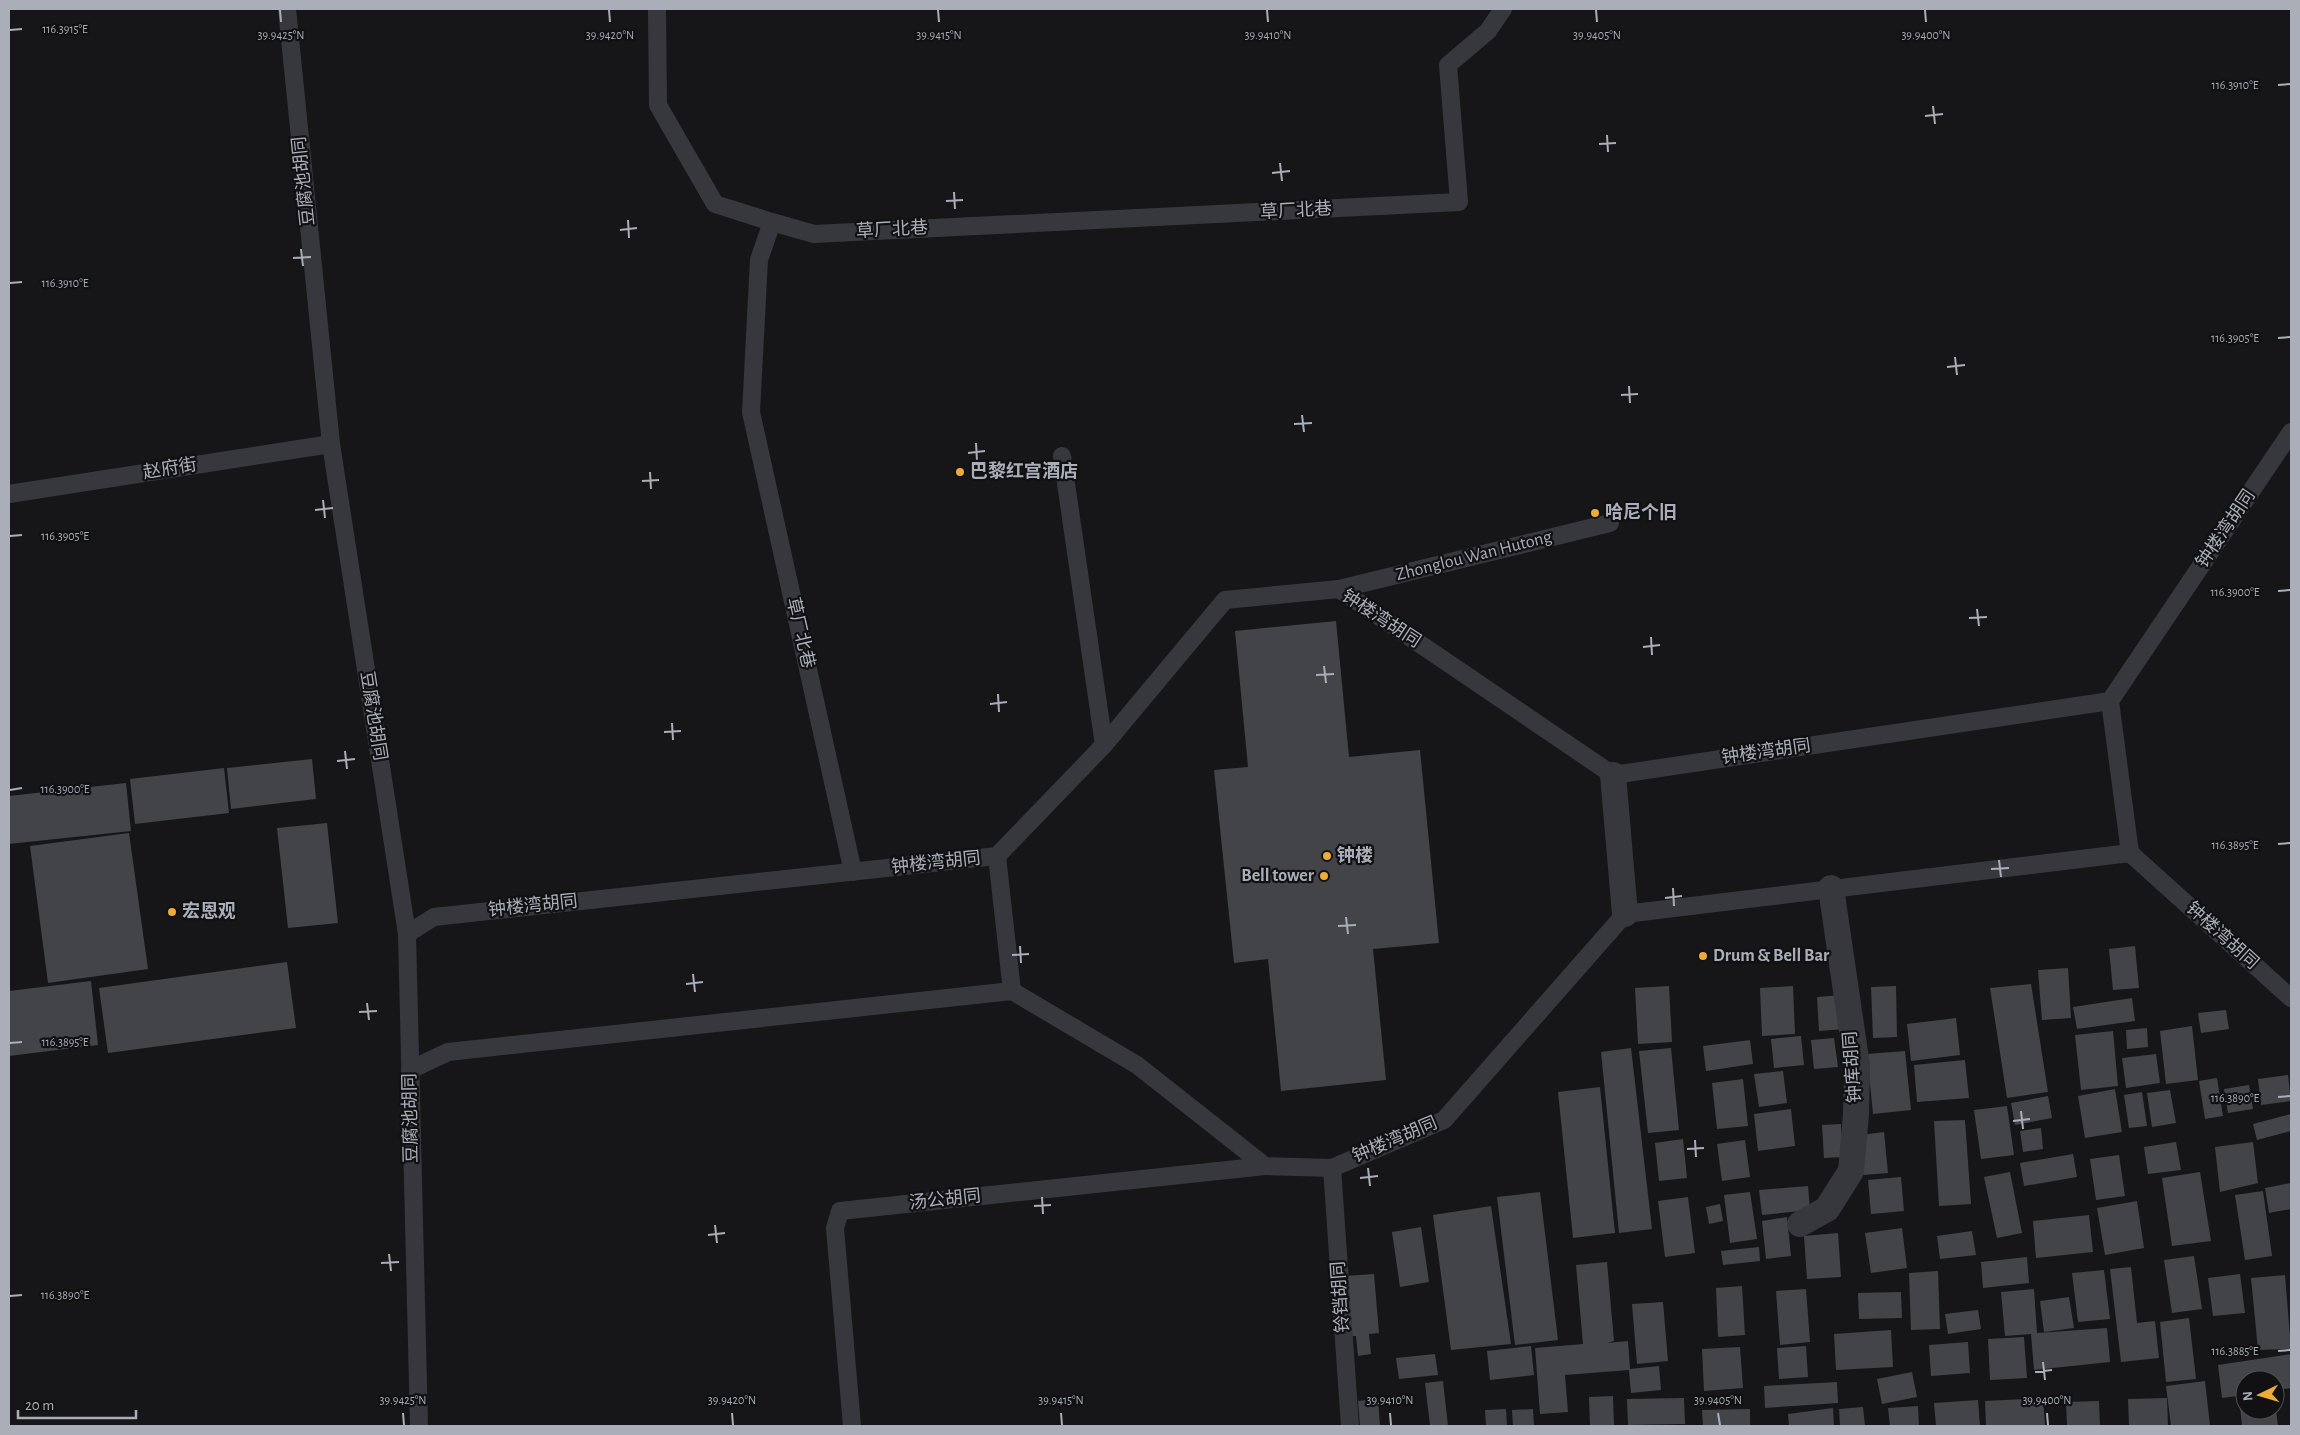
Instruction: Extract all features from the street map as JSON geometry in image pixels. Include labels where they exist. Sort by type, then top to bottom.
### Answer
[{"type":"street","points":[[1613,775],[1625,914]]},
{"type":"street","name":"钟库胡同","points":[[1800,1224],[1827,1209],[1851,1171],[1857,1066],[1830,888]]},
{"type":"lane","name":"豆腐池胡同","points":[[287,9],[331,444],[407,934],[419,1426]]},
{"type":"lane","points":[[657,9],[658,105],[715,204],[772,222]]},
{"type":"lane","name":"草厂北巷","points":[[853,872],[751,412],[759,260],[772,222],[814,234],[1459,202],[1448,65],[1488,31],[1504,9]]},
{"type":"lane","name":"钟楼湾胡同","points":[[407,934],[434,917],[997,856],[1104,745],[1225,600],[1339,589],[1613,775],[2110,701],[2291,432]]},
{"type":"lane","name":"赵府街","points":[[9,494],[331,444]]},
{"type":"lane","points":[[1062,456],[1104,745]]},
{"type":"lane","name":"Zhonglou Wan Hutong","points":[[1339,589],[1610,523]]},
{"type":"lane","points":[[1625,914],[2130,853],[2110,701]]},
{"type":"lane","name":"钟楼湾胡同","points":[[2130,853],[2291,998]]},
{"type":"lane","points":[[997,856],[1012,991]]},
{"type":"lane","name":"钟楼湾胡同","points":[[1265,1166],[1332,1168],[1444,1120],[1625,914]]},
{"type":"lane","points":[[410,1070],[448,1052],[1012,991],[1138,1065],[1265,1166]]},
{"type":"lane","name":"汤公胡同","points":[[852,1426],[835,1228],[840,1211],[1265,1166]]},
{"type":"lane","name":"铃铛胡同","points":[[1332,1168],[1350,1426]]},
{"type":"building","points":[[1336,621],[1349,757],[1420,750],[1439,943],[1373,949],[1386,1080],[1281,1091],[1268,959],[1234,963],[1214,770],[1248,767],[1235,631]]},
{"type":"building","points":[[312,759],[316,799],[231,809],[227,768]]},
{"type":"building","points":[[224,768],[229,813],[135,824],[130,779]]},
{"type":"building","points":[[126,783],[131,831],[9,844],[9,796]]},
{"type":"building","points":[[327,823],[338,923],[288,928],[277,828]]},
{"type":"building","points":[[129,833],[148,969],[48,983],[30,846]]},
{"type":"building","points":[[2135,946],[2139,988],[2113,990],[2109,949]]},
{"type":"building","points":[[287,962],[296,1028],[108,1053],[99,988]]},
{"type":"building","points":[[2068,968],[2071,1018],[2042,1020],[2038,970]]},
{"type":"building","points":[[91,981],[98,1045],[9,1056],[9,991]]},
{"type":"building","points":[[2031,984],[2048,1092],[2007,1098],[1990,988]]},
{"type":"building","points":[[1669,986],[1672,1042],[1638,1044],[1635,988]]},
{"type":"building","points":[[1793,986],[1795,1034],[1762,1036],[1760,988]]},
{"type":"building","points":[[1896,986],[1897,1037],[1873,1038],[1871,987]]},
{"type":"building","points":[[1842,995],[1845,1029],[1819,1031],[1817,997]]},
{"type":"building","points":[[2132,998],[2135,1021],[2077,1029],[2073,1007]]},
{"type":"building","points":[[2226,1010],[2229,1029],[2201,1033],[2198,1013]]},
{"type":"building","points":[[1956,1018],[1960,1055],[1911,1061],[1907,1024]]},
{"type":"building","points":[[2192,1026],[2198,1080],[2166,1084],[2160,1031]]},
{"type":"building","points":[[2147,1028],[2148,1047],[2127,1049],[2126,1030]]},
{"type":"building","points":[[2113,1031],[2118,1086],[2081,1090],[2075,1035]]},
{"type":"building","points":[[1801,1036],[1804,1065],[1774,1068],[1771,1039]]},
{"type":"building","points":[[1834,1038],[1838,1067],[1814,1069],[1811,1040]]},
{"type":"building","points":[[1750,1040],[1753,1064],[1706,1071],[1703,1046]]},
{"type":"building","points":[[1631,1048],[1652,1229],[1619,1233],[1601,1052]]},
{"type":"building","points":[[1671,1048],[1679,1130],[1648,1133],[1639,1051]]},
{"type":"building","points":[[1905,1051],[1911,1110],[1873,1114],[1867,1054]]},
{"type":"building","points":[[2156,1054],[2160,1083],[2126,1088],[2122,1058]]},
{"type":"building","points":[[1965,1060],[1969,1098],[1917,1102],[1914,1065]]},
{"type":"building","points":[[1783,1071],[1787,1103],[1759,1107],[1754,1074]]},
{"type":"building","points":[[2288,1075],[2291,1101],[2261,1105],[2258,1079]]},
{"type":"building","points":[[2217,1078],[2223,1116],[2205,1119],[2199,1081]]},
{"type":"building","points":[[1743,1079],[1748,1126],[1717,1129],[1712,1083]]},
{"type":"building","points":[[2249,1085],[2253,1109],[2228,1113],[2224,1089]]},
{"type":"building","points":[[1600,1087],[1615,1233],[1573,1238],[1558,1092]]},
{"type":"building","points":[[2115,1089],[2122,1132],[2085,1138],[2078,1096]]},
{"type":"building","points":[[2170,1090],[2176,1123],[2152,1127],[2147,1093]]},
{"type":"building","points":[[2142,1092],[2147,1126],[2129,1128],[2124,1095]]},
{"type":"building","points":[[2048,1096],[2052,1118],[2015,1125],[2011,1103]]},
{"type":"building","points":[[2007,1106],[2014,1155],[1981,1159],[1974,1110]]},
{"type":"building","points":[[1791,1109],[1795,1146],[1758,1151],[1754,1114]]},
{"type":"building","points":[[2291,1114],[2291,1131],[2257,1140],[2253,1124]]},
{"type":"building","points":[[1965,1120],[1971,1204],[1939,1206],[1934,1121]]},
{"type":"building","points":[[1841,1124],[1842,1157],[1824,1158],[1822,1125]]},
{"type":"building","points":[[2041,1128],[2043,1149],[2023,1152],[2020,1131]]},
{"type":"building","points":[[1884,1132],[1888,1173],[1863,1175],[1861,1135]]},
{"type":"building","points":[[1683,1139],[1687,1178],[1659,1181],[1655,1143]]},
{"type":"building","points":[[1745,1140],[1750,1177],[1722,1181],[1717,1144]]},
{"type":"building","points":[[2176,1142],[2181,1170],[2148,1174],[2144,1147]]},
{"type":"building","points":[[2253,1142],[2258,1183],[2220,1192],[2215,1147]]},
{"type":"building","points":[[2073,1154],[2077,1177],[2024,1186],[2020,1163]]},
{"type":"building","points":[[2119,1155],[2125,1196],[2096,1200],[2090,1159]]},
{"type":"building","points":[[2010,1172],[2022,1233],[1997,1238],[1984,1177]]},
{"type":"building","points":[[2200,1172],[2211,1241],[2172,1246],[2162,1178]]},
{"type":"building","points":[[1901,1177],[1904,1211],[1871,1214],[1868,1180]]},
{"type":"building","points":[[2291,1183],[2291,1209],[2269,1213],[2265,1188]]},
{"type":"building","points":[[1808,1186],[1810,1210],[1762,1215],[1759,1190]]},
{"type":"building","points":[[2263,1191],[2272,1256],[2245,1260],[2235,1195]]},
{"type":"building","points":[[1540,1192],[1558,1340],[1515,1345],[1497,1197]]},
{"type":"building","points":[[1750,1192],[1757,1239],[1730,1243],[1724,1195]]},
{"type":"building","points":[[1688,1197],[1695,1253],[1665,1257],[1658,1201]]},
{"type":"building","points":[[2137,1201],[2144,1248],[2105,1255],[2097,1208]]},
{"type":"building","points":[[1720,1204],[1723,1221],[1709,1224],[1706,1207]]},
{"type":"building","points":[[1491,1206],[1511,1344],[1451,1350],[1433,1215]]},
{"type":"building","points":[[2089,1215],[2093,1252],[2036,1258],[2033,1221]]},
{"type":"building","points":[[1787,1217],[1791,1256],[1766,1259],[1762,1221]]},
{"type":"building","points":[[1421,1227],[1429,1282],[1400,1287],[1392,1232]]},
{"type":"building","points":[[1902,1228],[1907,1268],[1871,1273],[1865,1233]]},
{"type":"building","points":[[1972,1231],[1976,1255],[1940,1259],[1937,1236]]},
{"type":"building","points":[[1838,1233],[1841,1277],[1807,1279],[1804,1236]]},
{"type":"building","points":[[1759,1247],[1760,1261],[1723,1265],[1721,1251]]},
{"type":"building","points":[[2194,1256],[2202,1309],[2172,1313],[2164,1260]]},
{"type":"building","points":[[2027,1257],[2029,1283],[1983,1288],[1981,1262]]},
{"type":"building","points":[[1607,1262],[1614,1341],[1607,1343],[1628,1341],[1630,1369],[1659,1366],[1661,1390],[1631,1393],[1629,1370],[1565,1375],[1568,1412],[1540,1414],[1535,1348],[1583,1344],[1576,1265]]},
{"type":"building","points":[[2131,1267],[2137,1323],[2155,1321],[2159,1358],[2121,1362],[2110,1269]]},
{"type":"building","points":[[2104,1270],[2110,1319],[2078,1322],[2072,1273]]},
{"type":"building","points":[[1938,1271],[1940,1329],[1911,1330],[1909,1273]]},
{"type":"building","points":[[1374,1274],[1379,1333],[1369,1334],[1371,1354],[1358,1356],[1356,1336],[1351,1336],[1345,1276]]},
{"type":"building","points":[[2240,1274],[2245,1313],[2213,1316],[2208,1278]]},
{"type":"building","points":[[2285,1275],[2291,1349],[2258,1350],[2251,1278]]},
{"type":"building","points":[[1742,1286],[1745,1335],[1718,1337],[1716,1288]]},
{"type":"building","points":[[1806,1289],[1810,1342],[1780,1345],[1776,1291]]},
{"type":"building","points":[[2034,1289],[2037,1333],[2107,1328],[2110,1362],[2034,1370],[2031,1334],[2005,1336],[2001,1292]]},
{"type":"building","points":[[1901,1292],[1902,1318],[1859,1319],[1858,1293]]},
{"type":"building","points":[[2069,1297],[2074,1328],[2044,1332],[2040,1301]]},
{"type":"building","points":[[1663,1302],[1668,1361],[1637,1364],[1632,1304]]},
{"type":"building","points":[[1978,1310],[1981,1329],[1948,1334],[1945,1314]]},
{"type":"building","points":[[2189,1318],[2196,1379],[2166,1382],[2160,1322]]},
{"type":"building","points":[[1891,1330],[1893,1367],[1836,1370],[1834,1334]]},
{"type":"building","points":[[2024,1337],[2027,1378],[1990,1380],[1988,1339]]},
{"type":"building","points":[[1968,1342],[1970,1373],[1931,1376],[1929,1345]]},
{"type":"building","points":[[1531,1346],[1534,1375],[1490,1380],[1487,1351]]},
{"type":"building","points":[[1806,1346],[1808,1377],[1779,1379],[1777,1348]]},
{"type":"building","points":[[1740,1347],[1743,1388],[1704,1391],[1702,1349]]},
{"type":"building","points":[[1435,1354],[1438,1375],[1399,1379],[1396,1358]]},
{"type":"building","points":[[2291,1354],[2291,1388],[2285,1389],[2285,1370],[2235,1370],[2235,1396],[2222,1398],[2218,1365]]},
{"type":"building","points":[[1912,1372],[1917,1397],[1882,1404],[1877,1379]]},
{"type":"building","points":[[1443,1381],[1448,1426],[1430,1426],[1425,1383]]},
{"type":"building","points":[[2205,1381],[2210,1426],[2171,1426],[2166,1386]]},
{"type":"building","points":[[1837,1382],[1838,1403],[1765,1408],[1764,1386]]},
{"type":"building","points":[[1613,1396],[1614,1426],[1590,1426],[1589,1397]]},
{"type":"building","points":[[1684,1398],[1685,1424],[1628,1425],[1627,1399]]},
{"type":"building","points":[[2043,1398],[2045,1426],[1986,1426],[1985,1401]]},
{"type":"building","points":[[2167,1398],[2168,1426],[2129,1426],[2128,1399]]},
{"type":"building","points":[[1378,1399],[1380,1426],[1360,1426],[1358,1401]]},
{"type":"building","points":[[1978,1400],[1980,1426],[1936,1426],[1934,1403]]},
{"type":"building","points":[[2099,1401],[2100,1426],[2067,1426],[2066,1402]]},
{"type":"building","points":[[1918,1406],[1919,1426],[1890,1426],[1888,1408]]},
{"type":"building","points":[[1863,1407],[1865,1426],[1840,1426],[1839,1409]]},
{"type":"building","points":[[1833,1408],[1834,1426],[1789,1426],[1788,1414]]},
{"type":"building","points":[[1506,1409],[1507,1426],[1486,1426],[1485,1410]]},
{"type":"building","points":[[1533,1409],[1534,1426],[1513,1426],[1512,1410]]},
{"type":"building","points":[[1750,1409],[1750,1426],[1703,1426],[1702,1410]]},
{"type":"building","points":[[2241,1420],[2277,1420],[2278,1426],[2242,1426]]},
{"type":"place","name":"巴黎红宫酒店","points":[[960,472]]},
{"type":"place","name":"哈尼个旧","points":[[1595,513]]},
{"type":"place","name":"钟楼","points":[[1327,856]]},
{"type":"place","name":"Bell tower","points":[[1324,876]]},
{"type":"place","name":"宏恩观","points":[[172,912]]},
{"type":"place","name":"Drum & Bell Bar","points":[[1703,956]]}]
